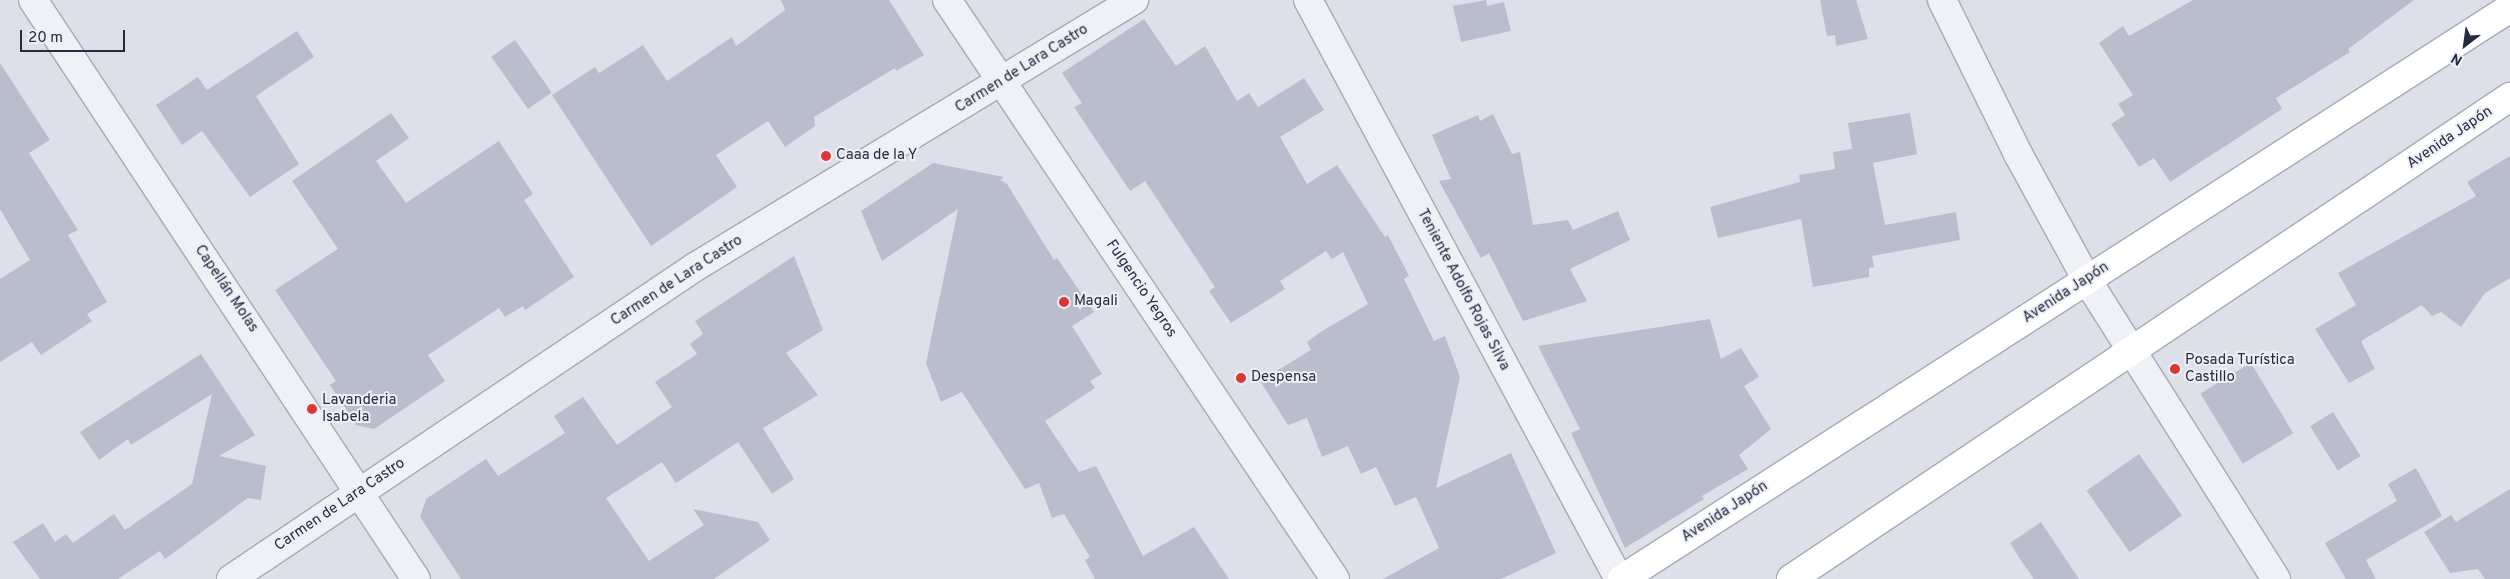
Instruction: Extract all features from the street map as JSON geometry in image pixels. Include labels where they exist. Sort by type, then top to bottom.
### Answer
[{"type":"main road","name":"Avenida Japón","points":[[1621,579],[2510,8]]},
{"type":"main road","name":"Avenida Japón","points":[[1791,579],[2510,97]]},
{"type":"street","name":"Capellán Molas","points":[[33,0],[360,491],[416,579]]},
{"type":"street","name":"Fulgencio Yegros","points":[[947,0],[1335,579]]},
{"type":"street","name":"Carmen de Lara Castro","points":[[231,579],[695,268],[1134,0]]},
{"type":"street","name":"Teniente Adolfo Rojas Silva","points":[[1308,0],[1621,579]]},
{"type":"street","points":[[1942,0],[2018,154],[2087,280],[2130,352],[2276,579]]},
{"type":"building","points":[[781,0],[889,0],[924,55],[896,71],[895,68],[814,117],[815,126],[785,147],[768,121],[716,155],[737,187],[651,246],[552,95],[595,67],[599,73],[643,45],[667,81],[732,37],[736,46],[785,10]]},
{"type":"building","points":[[1486,0],[1487,6],[1504,2],[1511,31],[1461,42],[1453,6]]},
{"type":"building","points":[[1820,0],[1856,0],[1868,39],[1836,46],[1835,35],[1827,36]]},
{"type":"building","points":[[2193,0],[2414,0],[2348,49],[2350,52],[2276,98],[2282,109],[2170,182],[2154,158],[2139,167],[2111,124],[2125,115],[2118,104],[2133,95],[2099,43],[2123,26],[2129,36]]},
{"type":"building","points":[[1144,19],[1176,66],[1205,46],[1237,101],[1249,93],[1258,107],[1304,78],[1324,110],[1280,137],[1307,184],[1337,165],[1385,237],[1388,235],[1409,276],[1404,279],[1434,341],[1445,336],[1460,377],[1436,488],[1511,453],[1556,553],[1501,579],[1383,579],[1439,548],[1416,497],[1395,506],[1376,467],[1361,474],[1348,446],[1322,457],[1307,418],[1288,425],[1260,381],[1311,350],[1307,342],[1319,333],[1368,304],[1343,252],[1332,259],[1326,251],[1280,281],[1285,289],[1231,323],[1209,291],[1215,287],[1145,181],[1130,191],[1074,107],[1082,103],[1062,73]]},
{"type":"building","points":[[297,31],[314,57],[256,96],[299,164],[250,197],[202,131],[182,145],[156,105],[198,77],[207,90]]},
{"type":"building","points":[[515,40],[552,92],[528,109],[491,57]]},
{"type":"building","points":[[0,63],[50,140],[29,153],[78,230],[68,235],[107,302],[87,314],[92,321],[41,355],[32,342],[0,362],[0,279],[30,260],[0,209]]},
{"type":"building","points":[[391,113],[409,138],[376,161],[406,203],[499,141],[533,194],[524,200],[574,277],[525,310],[523,306],[505,317],[499,308],[428,355],[445,381],[374,429],[356,425],[330,385],[336,381],[275,290],[338,249],[292,181]]},
{"type":"building","points":[[1910,113],[1917,154],[1873,163],[1885,225],[1956,212],[1960,240],[1872,256],[1874,267],[1869,268],[1869,277],[1813,287],[1801,219],[1718,238],[1710,207],[1800,182],[1799,175],[1835,169],[1833,152],[1852,149],[1848,123]]},
{"type":"building","points":[[1493,114],[1512,154],[1520,152],[1533,225],[1568,220],[1573,230],[1618,211],[1630,240],[1570,269],[1587,301],[1523,321],[1489,253],[1481,258],[1439,181],[1451,179],[1432,135],[1478,115],[1480,121]]},
{"type":"building","points":[[2510,156],[2510,278],[2485,293],[2461,327],[2441,312],[2432,316],[2422,305],[2361,341],[2375,369],[2349,383],[2315,329],[2356,305],[2338,273],[2476,196],[2467,182]]},
{"type":"building","points":[[933,163],[1004,177],[1000,180],[1007,184],[1054,260],[1057,258],[1094,312],[1072,326],[1102,374],[1090,381],[1095,388],[1045,421],[1079,472],[1096,466],[1143,556],[1194,527],[1229,579],[1095,579],[1085,560],[1090,557],[1064,514],[1052,518],[1039,483],[1025,489],[962,392],[941,402],[926,363],[958,209],[882,261],[861,211]]},
{"type":"building","points":[[794,256],[823,330],[786,353],[818,395],[763,428],[794,479],[772,494],[738,442],[676,483],[662,462],[606,498],[649,561],[704,525],[693,509],[758,522],[770,540],[714,579],[461,579],[420,517],[426,499],[486,459],[498,476],[565,433],[554,416],[583,397],[617,445],[672,407],[655,382],[697,354],[690,344],[703,334],[695,321]]},
{"type":"building","points":[[1710,319],[1721,359],[1741,348],[1759,377],[1744,386],[1771,429],[1739,455],[1748,469],[1702,496],[1704,499],[1625,548],[1571,433],[1580,429],[1538,346]]},
{"type":"building","points":[[201,354],[255,435],[219,456],[266,466],[261,500],[248,498],[165,559],[160,551],[118,579],[40,579],[13,542],[43,523],[55,542],[66,534],[73,543],[114,514],[125,530],[192,484],[212,394],[131,445],[128,439],[99,460],[80,432]]},
{"type":"building","points":[[2251,363],[2293,433],[2243,464],[2200,393]]},
{"type":"building","points":[[2333,412],[2361,456],[2338,470],[2310,426]]},
{"type":"building","points":[[2139,454],[2182,515],[2130,552],[2087,491]]},
{"type":"building","points":[[2416,468],[2442,516],[2366,560],[2376,579],[2346,579],[2325,543],[2397,501],[2388,484]]},
{"type":"building","points":[[2510,489],[2510,579],[2485,579],[2478,569],[2450,573],[2424,532],[2451,515],[2456,522]]},
{"type":"building","points":[[2041,522],[2079,579],[2034,579],[2020,559],[2010,543]]},
{"type":"place","name":"Caaa de la Y","points":[[826,156]]},
{"type":"place","name":"Magali","points":[[1064,302]]},
{"type":"place","name":"Posada Turística Castillo","points":[[2175,369]]},
{"type":"place","name":"Despensa","points":[[1241,378]]},
{"type":"place","name":"Lavanderia Isabela","points":[[312,409]]}]
